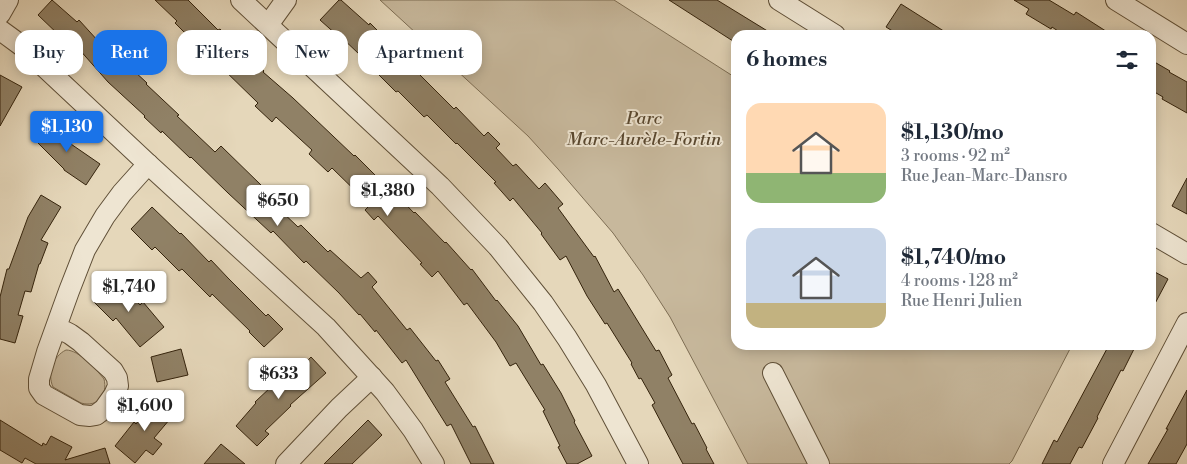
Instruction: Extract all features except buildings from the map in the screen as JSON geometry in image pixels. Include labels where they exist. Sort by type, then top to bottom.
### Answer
[{"type":"street","points":[[0,14],[8,0]]},
{"type":"street","points":[[240,0],[440,186],[498,247],[544,303],[571,344],[596,385],[638,464]]},
{"type":"street","points":[[268,25],[286,0]]},
{"type":"street","points":[[779,0],[827,30]]},
{"type":"street","points":[[1116,0],[1187,44]]},
{"type":"street","points":[[0,30],[22,46],[340,340],[385,392],[413,430],[434,464]]},
{"type":"street","points":[[56,327],[82,342],[113,371],[117,378],[118,386],[114,395],[96,415],[80,414],[44,394],[39,388],[40,373],[56,327],[80,261],[91,239],[122,193],[148,164]]},
{"type":"street","points":[[1156,235],[1187,254]]},
{"type":"street","points":[[1113,464],[1187,323]]},
{"type":"street","points":[[772,374],[819,464]]},
{"type":"street","points":[[286,464],[339,408],[372,377]]},
{"type":"green space","name":"Parc Marc-Aurèle-Fortin","points":[[380,0],[614,0],[731,75],[731,350],[1069,350],[1009,464],[748,464],[670,317],[643,275],[613,233],[528,136],[462,75],[482,75],[482,30],[413,30]]},
{"type":"green space","points":[[66,350],[82,357],[104,379],[103,395],[97,402],[81,403],[53,387],[51,382],[52,366],[58,356]]}]
